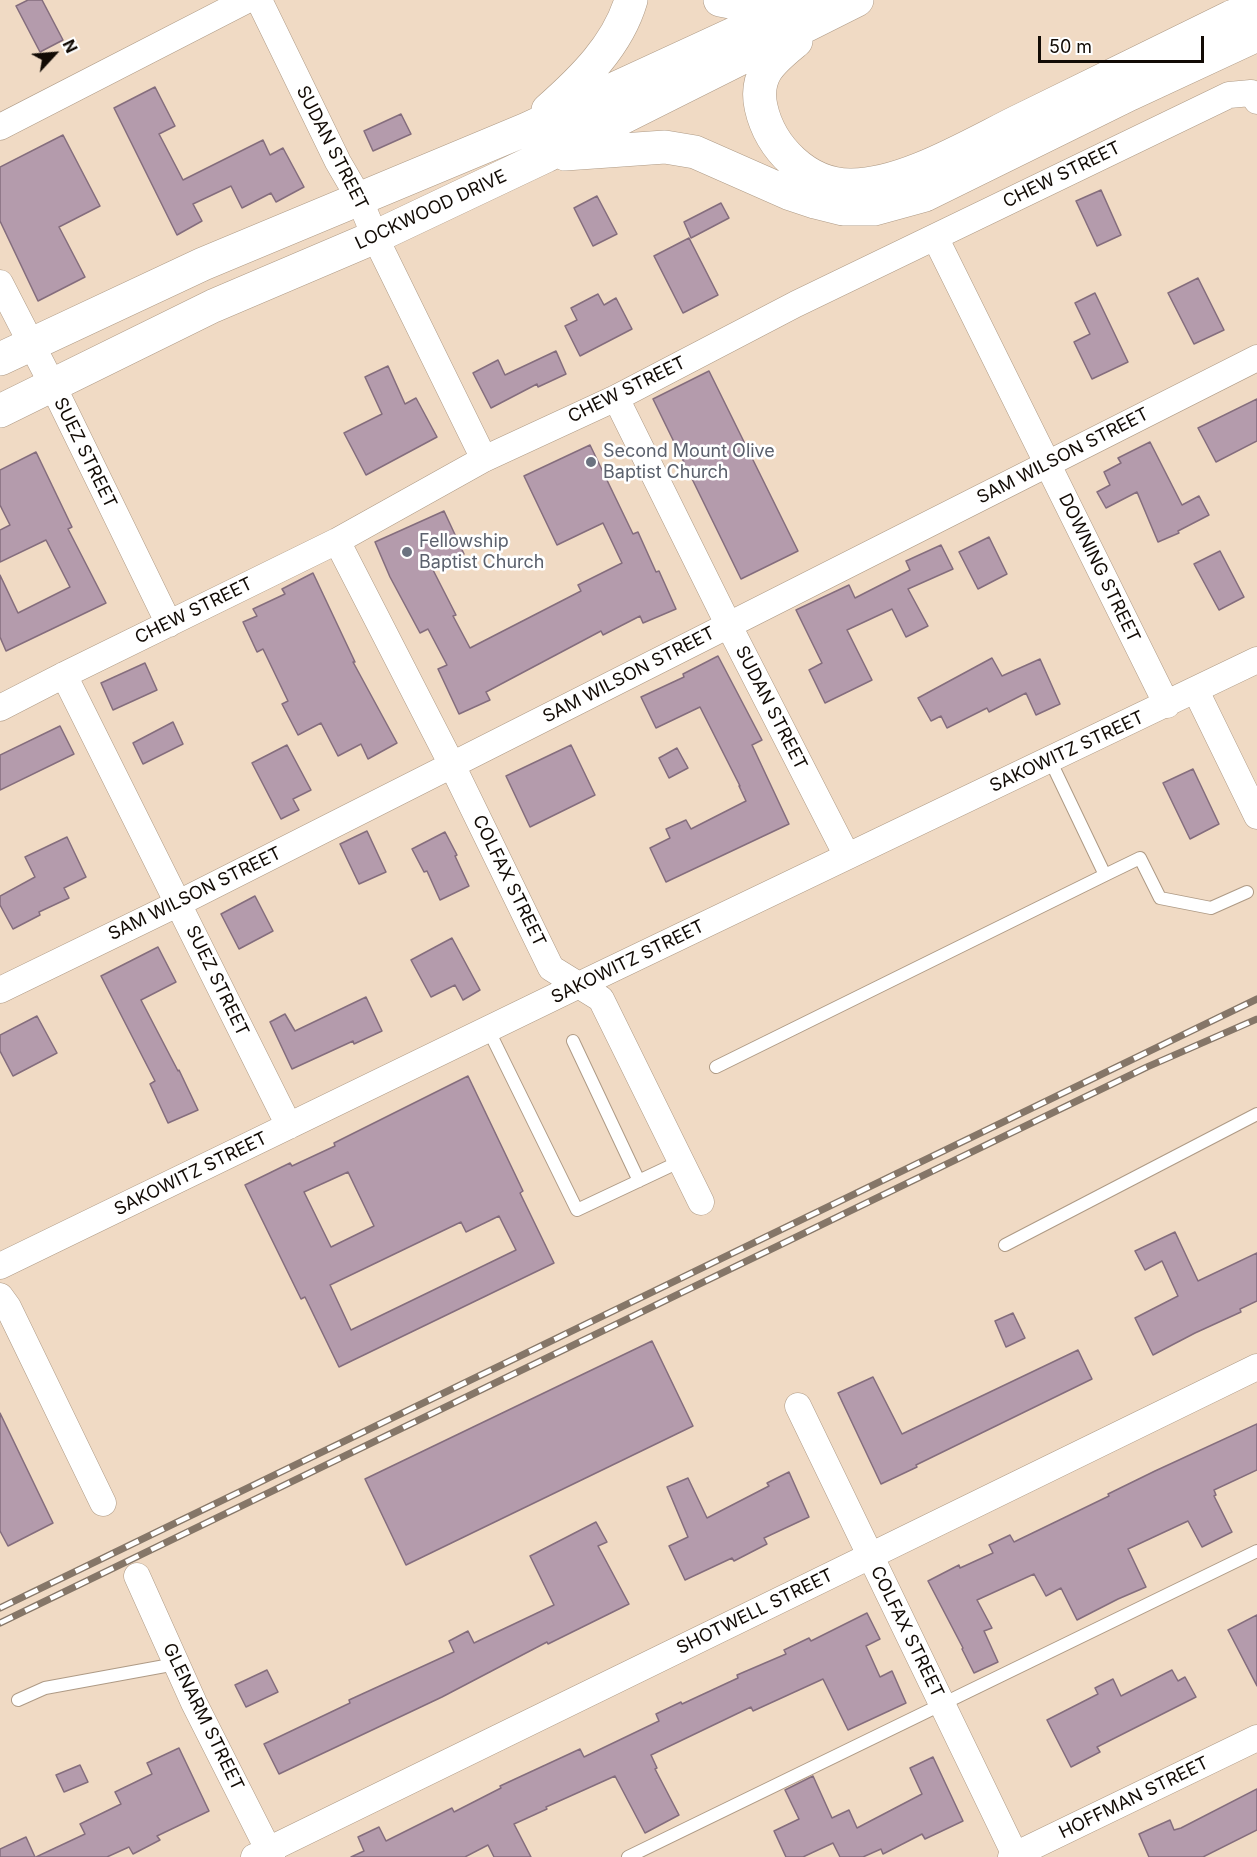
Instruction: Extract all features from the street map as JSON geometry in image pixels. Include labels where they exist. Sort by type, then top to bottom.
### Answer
[{"type":"main road","points":[[527,129],[573,88],[606,50],[626,15],[631,0]]},
{"type":"main road","points":[[720,0],[746,5],[780,0]]},
{"type":"main road","name":"LOCKWOOD DRIVE","points":[[0,359],[203,264],[832,4]]},
{"type":"main road","name":"LOCKWOOD DRIVE","points":[[0,411],[213,306],[375,237],[546,156],[832,4]]},
{"type":"main road","points":[[832,4],[769,63],[758,93],[764,120],[779,148],[797,164],[821,180],[850,185],[882,181],[937,161],[1231,17],[1257,7]]},
{"type":"main road","points":[[546,156],[665,147],[695,152],[788,193],[815,202],[843,209],[873,209],[925,195],[1130,94],[1257,35]]},
{"type":"street","points":[[0,127],[247,0]]},
{"type":"street","name":"SUDAN STREET","points":[[259,0],[338,162],[359,198],[375,237],[484,459]]},
{"type":"street","name":"CHEW STREET","points":[[0,708],[337,541],[484,459],[616,398],[796,304],[1229,95],[1251,93],[1257,101]]},
{"type":"street","name":"DOWNING STREET","points":[[935,237],[1167,705]]},
{"type":"street","name":"SUEZ STREET","points":[[0,283],[169,624]]},
{"type":"street","name":"SAM WILSON STREET","points":[[0,990],[179,903],[1257,358]]},
{"type":"street","name":"SUDAN STREET","points":[[616,398],[847,856]]},
{"type":"street","name":"COLFAX STREET","points":[[337,541],[452,765],[551,968],[601,999],[701,1202]]},
{"type":"street","name":"SAKOWITZ STREET","points":[[0,1266],[1257,660]]},
{"type":"street","name":"SUEZ STREET","points":[[64,675],[289,1126]]},
{"type":"street","points":[[1196,690],[1257,816]]},
{"type":"street","points":[[0,1296],[8,1307],[103,1503]]},
{"type":"street","name":"SHOTWELL STREET","points":[[265,1855],[870,1555],[1257,1367]]},
{"type":"street","name":"COLFAX STREET","points":[[798,1406],[1014,1856]]},
{"type":"street","name":"GLENARM STREET","points":[[137,1576],[265,1855]]},
{"type":"street","name":"HOFFMAN STREET","points":[[1014,1856],[1257,1738]]},
{"type":"lane","points":[[1050,760],[1106,875]]},
{"type":"lane","points":[[716,1067],[1140,858],[1160,898],[1212,908],[1247,892]]},
{"type":"lane","points":[[488,1029],[578,1210],[681,1161]]},
{"type":"lane","points":[[573,1041],[639,1181]]},
{"type":"lane","points":[[1005,1245],[1257,1114]]},
{"type":"lane","points":[[628,1857],[1257,1551]]},
{"type":"lane","points":[[18,1700],[45,1688],[176,1664]]},
{"type":"building","points":[[28,0],[42,0],[63,40],[40,52],[16,6]]},
{"type":"building","points":[[155,87],[175,126],[159,134],[183,180],[263,140],[270,155],[283,148],[304,187],[276,202],[271,193],[242,208],[231,186],[193,204],[202,221],[177,235],[114,108]]},
{"type":"building","points":[[401,114],[411,134],[373,151],[364,131]]},
{"type":"building","points":[[63,135],[100,206],[59,227],[85,277],[38,301],[0,221],[0,167]]},
{"type":"building","points":[[1101,190],[1121,235],[1097,246],[1076,201]]},
{"type":"building","points":[[597,196],[617,234],[593,246],[574,208]]},
{"type":"building","points":[[721,203],[729,218],[691,238],[684,222]]},
{"type":"building","points":[[689,238],[718,295],[683,313],[654,256]]},
{"type":"building","points":[[1198,278],[1224,330],[1194,344],[1168,293]]},
{"type":"building","points":[[1095,293],[1128,362],[1092,379],[1074,342],[1090,334],[1075,303]]},
{"type":"building","points":[[598,294],[604,305],[616,298],[632,329],[580,356],[565,326],[577,320],[571,308]]},
{"type":"building","points":[[556,351],[566,374],[538,387],[537,384],[491,408],[473,373],[498,360],[505,375]]},
{"type":"building","points":[[388,366],[405,404],[416,398],[437,437],[366,475],[344,433],[382,414],[365,377]]},
{"type":"building","points":[[709,371],[798,551],[741,579],[653,399]]},
{"type":"building","points":[[1257,399],[1257,441],[1216,462],[1198,428]]},
{"type":"building","points":[[1150,442],[1182,505],[1199,496],[1209,515],[1178,531],[1179,533],[1158,542],[1137,492],[1106,508],[1097,492],[1110,485],[1104,472],[1121,463],[1118,458]]},
{"type":"building","points":[[590,445],[633,534],[638,532],[676,609],[643,623],[640,616],[603,635],[601,631],[486,692],[490,700],[459,714],[438,669],[447,665],[428,629],[420,633],[390,577],[375,542],[444,511],[464,554],[432,568],[470,648],[581,591],[578,585],[622,563],[603,523],[557,545],[524,476]]},
{"type":"building","points":[[36,452],[72,527],[68,529],[106,603],[6,651],[0,637],[0,575],[18,613],[70,587],[46,540],[0,562],[0,530],[10,525],[0,505],[0,470]]},
{"type":"building","points":[[989,537],[1007,574],[978,589],[959,552]]},
{"type":"building","points":[[941,545],[953,569],[908,589],[928,626],[906,637],[892,609],[847,630],[872,680],[825,703],[809,670],[822,663],[796,610],[849,585],[855,598],[910,570],[906,561]]},
{"type":"building","points":[[1220,551],[1244,597],[1219,610],[1194,564]]},
{"type":"building","points":[[313,573],[355,662],[353,662],[397,743],[368,759],[361,744],[338,756],[321,723],[298,735],[282,704],[288,701],[263,649],[257,652],[243,622],[257,616],[253,609],[285,594],[282,589]]},
{"type":"building","points":[[718,656],[762,740],[752,745],[789,824],[666,882],[650,848],[670,838],[666,829],[686,820],[691,829],[746,801],[700,707],[656,728],[641,697],[684,677],[683,674]]},
{"type":"building","points":[[992,658],[1002,676],[1040,659],[1060,704],[1036,715],[1026,693],[989,712],[987,708],[947,728],[941,716],[931,721],[918,698]]},
{"type":"building","points":[[145,663],[157,690],[113,710],[101,683]]},
{"type":"building","points":[[173,722],[183,744],[143,764],[133,743]]},
{"type":"building","points":[[60,726],[74,754],[0,790],[0,755]]},
{"type":"building","points":[[287,745],[311,790],[293,799],[299,810],[281,819],[252,763]]},
{"type":"building","points":[[571,745],[595,795],[530,827],[506,776]]},
{"type":"building","points":[[677,748],[688,768],[669,778],[659,758]]},
{"type":"building","points":[[1193,769],[1219,824],[1190,839],[1163,783]]},
{"type":"building","points":[[367,831],[386,872],[359,884],[340,844]]},
{"type":"building","points":[[445,832],[469,886],[440,900],[427,871],[424,872],[412,849]]},
{"type":"building","points":[[67,837],[86,877],[64,888],[69,898],[39,912],[40,915],[13,929],[0,905],[0,896],[35,877],[25,857]]},
{"type":"building","points":[[255,896],[273,931],[239,949],[221,914]]},
{"type":"building","points":[[452,938],[480,990],[463,1000],[455,985],[431,997],[411,960]]},
{"type":"building","points":[[158,947],[176,982],[141,1000],[198,1110],[168,1123],[150,1084],[155,1081],[101,976]]},
{"type":"building","points":[[366,997],[382,1031],[354,1044],[353,1041],[292,1069],[270,1022],[285,1014],[295,1031]]},
{"type":"building","points":[[37,1016],[57,1053],[13,1076],[0,1051],[0,1035]]},
{"type":"building","points":[[468,1076],[523,1191],[520,1193],[554,1263],[339,1367],[305,1297],[301,1299],[245,1185],[290,1163],[292,1166],[335,1146],[334,1143]],"holes":[[[348,1172],[374,1226],[331,1247],[304,1192]],[[499,1216],[516,1250],[351,1330],[330,1285],[461,1222],[466,1232]]]},
{"type":"building","points":[[1175,1232],[1198,1281],[1257,1253],[1257,1301],[1240,1309],[1241,1312],[1153,1355],[1135,1318],[1178,1296],[1162,1261],[1145,1270],[1135,1251]]},
{"type":"building","points":[[1013,1313],[1025,1338],[1006,1347],[995,1321]]},
{"type":"building","points":[[652,1341],[693,1426],[406,1565],[365,1479]]},
{"type":"building","points":[[1078,1350],[1092,1379],[881,1484],[838,1393],[873,1377],[902,1434]]},
{"type":"building","points":[[0,1413],[53,1523],[8,1546],[0,1531]]},
{"type":"building","points":[[1257,1424],[1257,1470],[1214,1490],[1216,1495],[1214,1496],[1232,1532],[1202,1547],[1188,1521],[1128,1549],[1146,1587],[1077,1620],[1061,1588],[1046,1596],[1034,1574],[977,1600],[992,1628],[984,1631],[998,1662],[974,1673],[928,1581],[959,1565],[960,1568],[993,1553],[989,1545],[1010,1535],[1014,1542],[1155,1471]]},
{"type":"building","points":[[789,1472],[809,1517],[764,1538],[767,1544],[734,1561],[732,1558],[685,1580],[669,1546],[688,1537],[667,1487],[688,1478],[707,1518],[769,1486],[767,1483]]},
{"type":"building","points":[[596,1522],[607,1542],[598,1546],[629,1604],[548,1644],[547,1642],[442,1697],[279,1774],[264,1744],[350,1703],[349,1700],[454,1652],[449,1641],[468,1631],[474,1643],[554,1605],[530,1556]]},
{"type":"building","points":[[867,1613],[880,1639],[866,1646],[880,1677],[892,1671],[906,1703],[848,1730],[823,1679],[753,1711],[751,1707],[651,1755],[657,1768],[655,1769],[679,1815],[645,1833],[615,1776],[514,1824],[531,1857],[494,1857],[488,1845],[465,1857],[351,1857],[364,1851],[358,1837],[379,1827],[386,1841],[452,1808],[454,1812],[501,1788],[500,1786],[580,1749],[584,1757],[659,1721],[656,1714],[738,1678],[737,1675],[786,1654],[784,1650],[809,1638],[811,1641]]},
{"type":"building","points":[[1257,1615],[1257,1686],[1228,1630]]},
{"type":"building","points":[[267,1670],[278,1692],[246,1707],[235,1685]]},
{"type":"building","points":[[1172,1670],[1178,1681],[1185,1677],[1196,1697],[1097,1747],[1100,1752],[1071,1767],[1047,1720],[1098,1694],[1095,1688],[1113,1679],[1121,1696]]},
{"type":"building","points":[[179,1748],[209,1811],[157,1836],[160,1840],[133,1854],[129,1847],[107,1857],[36,1857],[85,1834],[80,1824],[121,1804],[115,1792],[152,1774],[147,1763]]},
{"type":"building","points":[[933,1757],[963,1821],[925,1839],[922,1834],[883,1854],[881,1849],[863,1857],[840,1857],[833,1843],[803,1857],[786,1857],[774,1831],[799,1819],[785,1790],[813,1776],[832,1818],[849,1810],[857,1828],[922,1794],[910,1768]]},
{"type":"building","points":[[80,1765],[88,1782],[64,1792],[56,1775]]},
{"type":"building","points":[[1257,1789],[1257,1830],[1203,1857],[1149,1857],[1139,1834],[1170,1820],[1174,1830],[1181,1828]]},
{"type":"building","points":[[26,1837],[35,1857],[0,1857],[0,1849]]},
{"type":"railway","points":[[0,1608],[1257,999]]},
{"type":"railway","points":[[0,1623],[1147,1067],[1257,1019]]},
{"type":"place","name":"Second Mount Olive Baptist Church","points":[[591,462]]},
{"type":"place","name":"Fellowship Baptist Church","points":[[407,552]]}]
